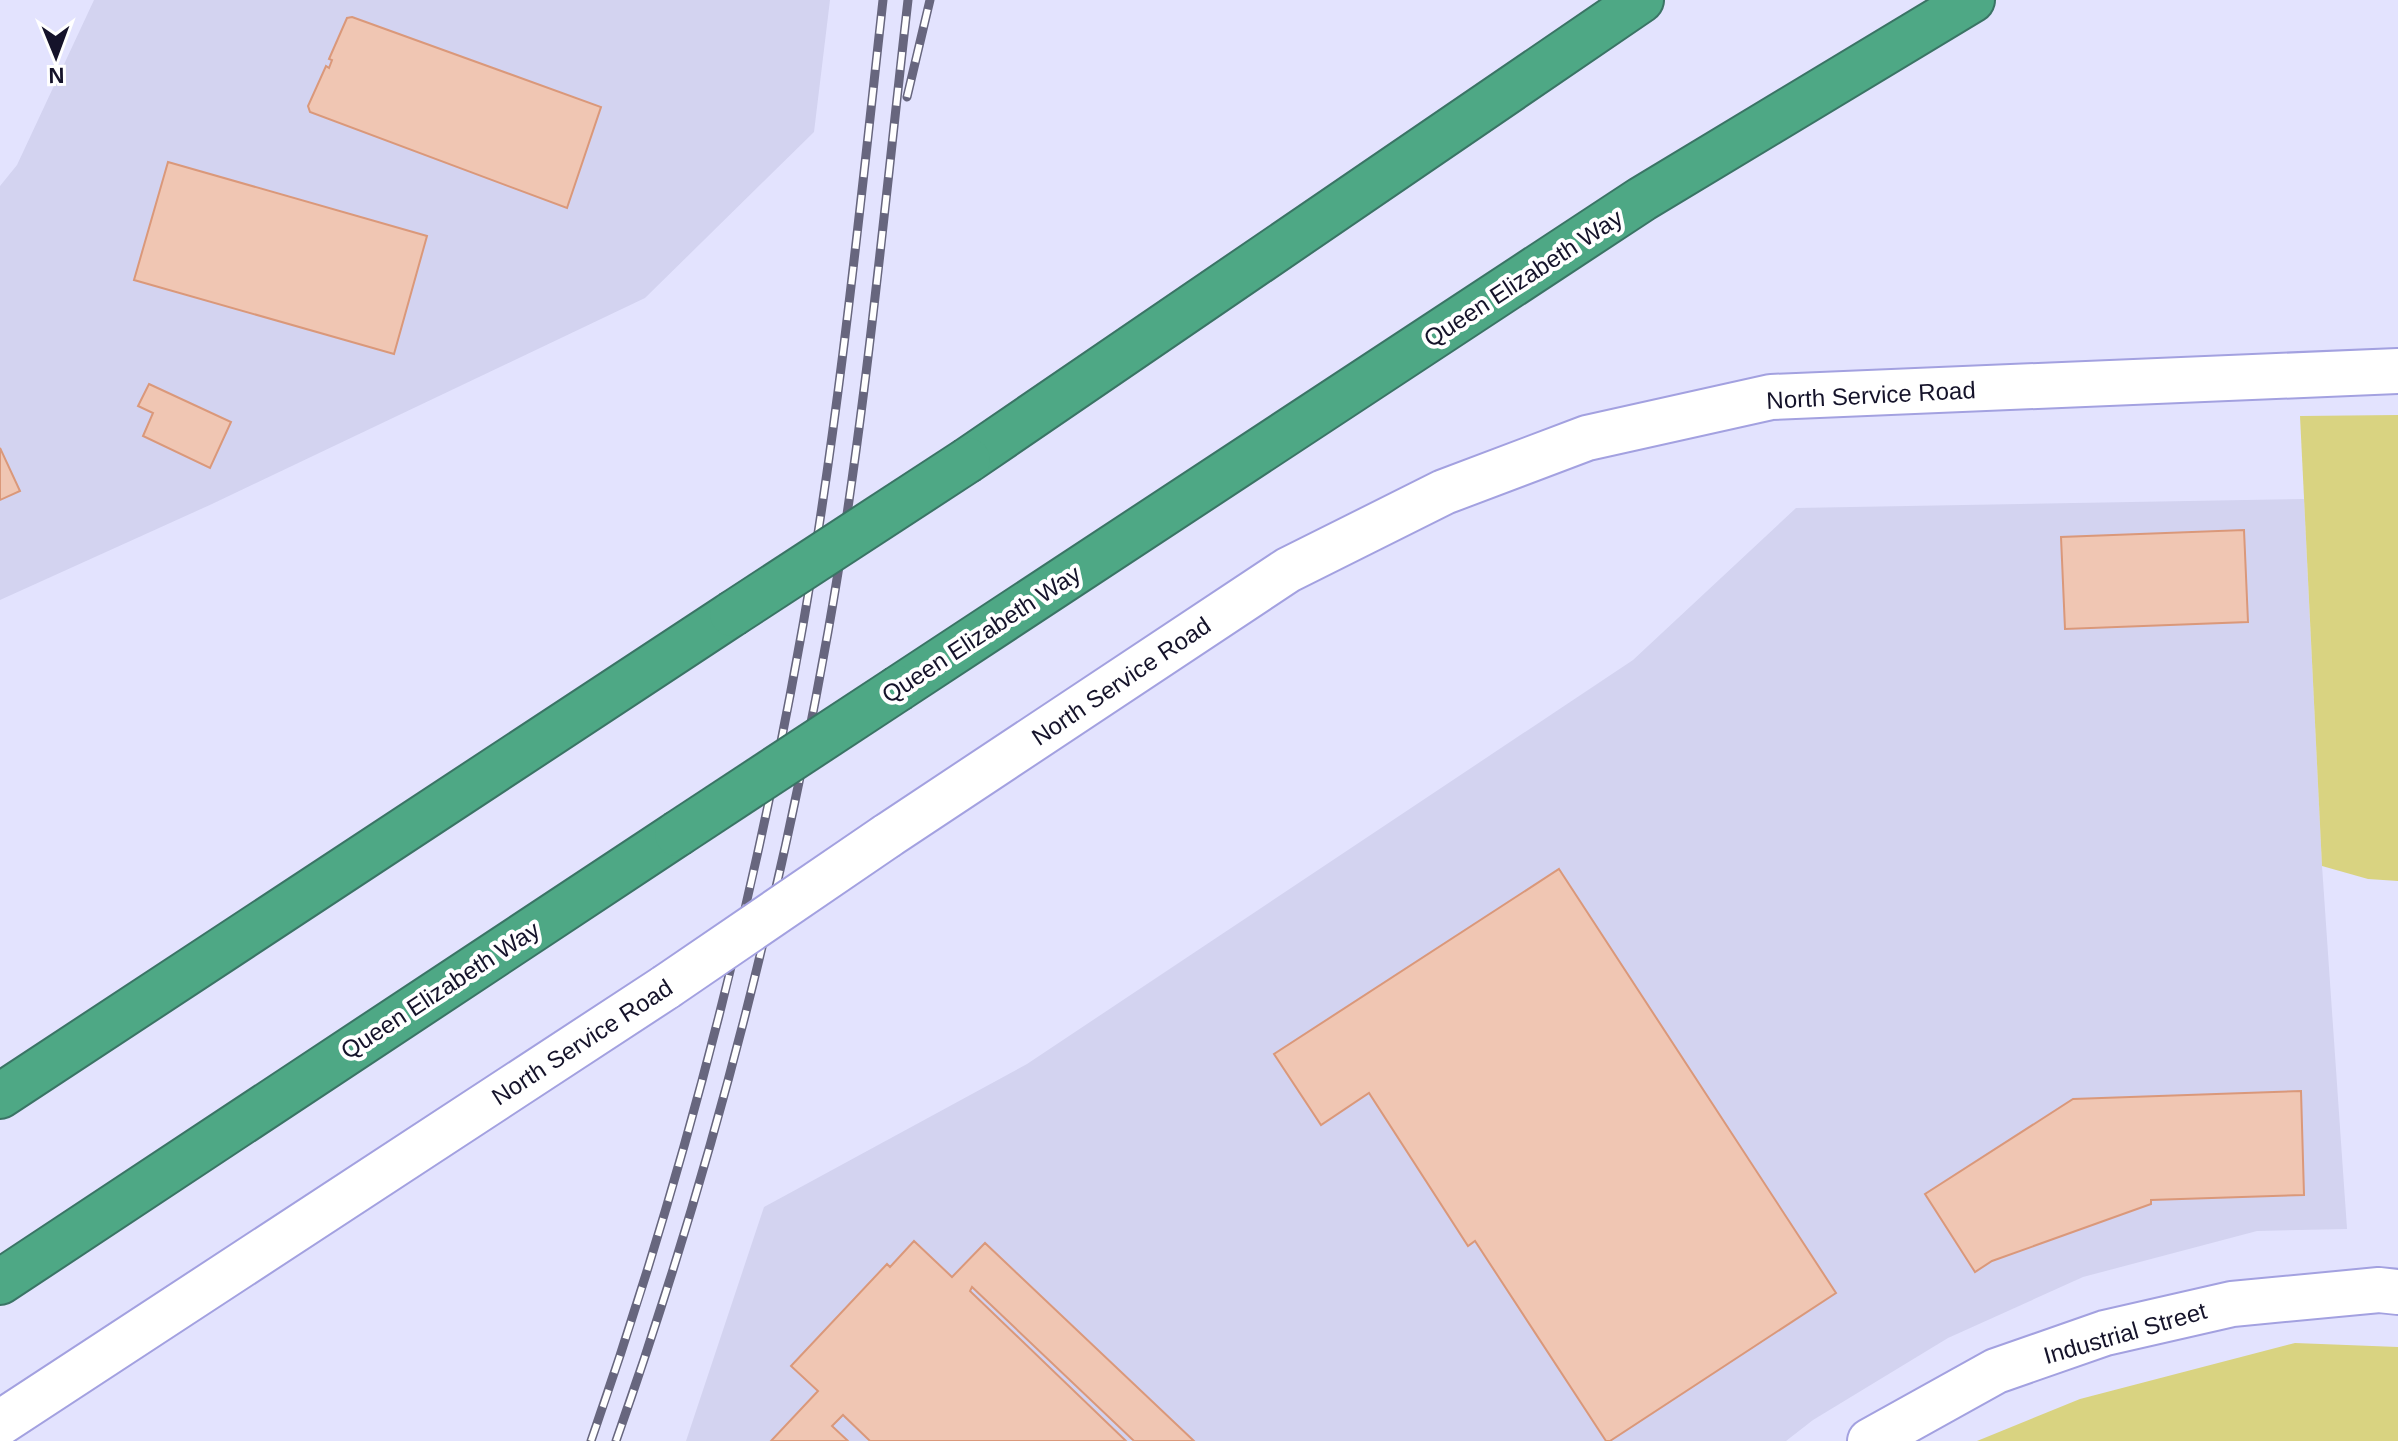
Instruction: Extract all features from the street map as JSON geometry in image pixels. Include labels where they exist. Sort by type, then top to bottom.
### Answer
[{"type":"highway","points":[[0,1096],[968,460],[1641,0]]},
{"type":"highway","name":"Queen Elizabeth Way","points":[[0,1282],[1642,199],[1972,0]]},
{"type":"street","name":"North Service Road","points":[[0,1423],[666,987],[1288,570],[1444,492],[1587,438],[1771,397],[2398,371]]},
{"type":"street","name":"Industrial Street","points":[[1870,1441],[1996,1371],[2105,1333],[2232,1304],[2379,1290],[2398,1292]]},
{"type":"shaded area","points":[[94,0],[830,0],[814,132],[645,298],[212,504],[0,600],[0,186],[17,165]]},
{"type":"shaded area","points":[[2398,415],[2398,881],[2368,879],[2322,866],[2300,416]]},
{"type":"shaded area","points":[[2304,499],[2322,866],[2347,1229],[2257,1231],[2083,1277],[1948,1338],[1813,1420],[1786,1441],[686,1441],[764,1207],[1027,1064],[1633,660],[1796,508]]},
{"type":"shaded area","points":[[2295,1343],[2398,1347],[2398,1441],[1977,1441],[2080,1399]]},
{"type":"building","points":[[352,17],[601,107],[567,208],[310,112],[308,106],[326,66],[329,68],[332,60],[329,59],[347,18]]},
{"type":"building","points":[[168,162],[427,236],[394,354],[134,280]]},
{"type":"building","points":[[149,384],[231,422],[210,468],[143,436],[153,413],[138,406]]},
{"type":"building","points":[[0,448],[20,491],[0,500]]},
{"type":"building","points":[[2244,530],[2248,622],[2065,629],[2061,537]]},
{"type":"building","points":[[1559,869],[1836,1293],[1610,1441],[1606,1441],[1475,1241],[1468,1246],[1369,1093],[1321,1125],[1274,1054]]},
{"type":"building","points":[[2301,1091],[2304,1195],[2151,1200],[2151,1204],[1992,1261],[1975,1272],[1925,1194],[2073,1099]]},
{"type":"building","points":[[914,1241],[952,1277],[985,1243],[1194,1441],[1134,1441],[972,1287],[970,1291],[1126,1441],[870,1441],[843,1415],[832,1426],[848,1441],[771,1441],[818,1391],[791,1366],[887,1264],[890,1267]]},
{"type":"railway","points":[[591,1441],[656,1240],[714,1037],[784,729],[827,469],[883,0]]},
{"type":"railway","points":[[616,1441],[650,1342],[711,1142],[764,939],[809,735],[853,475],[908,0]]},
{"type":"railway","points":[[907,97],[930,0]]}]
